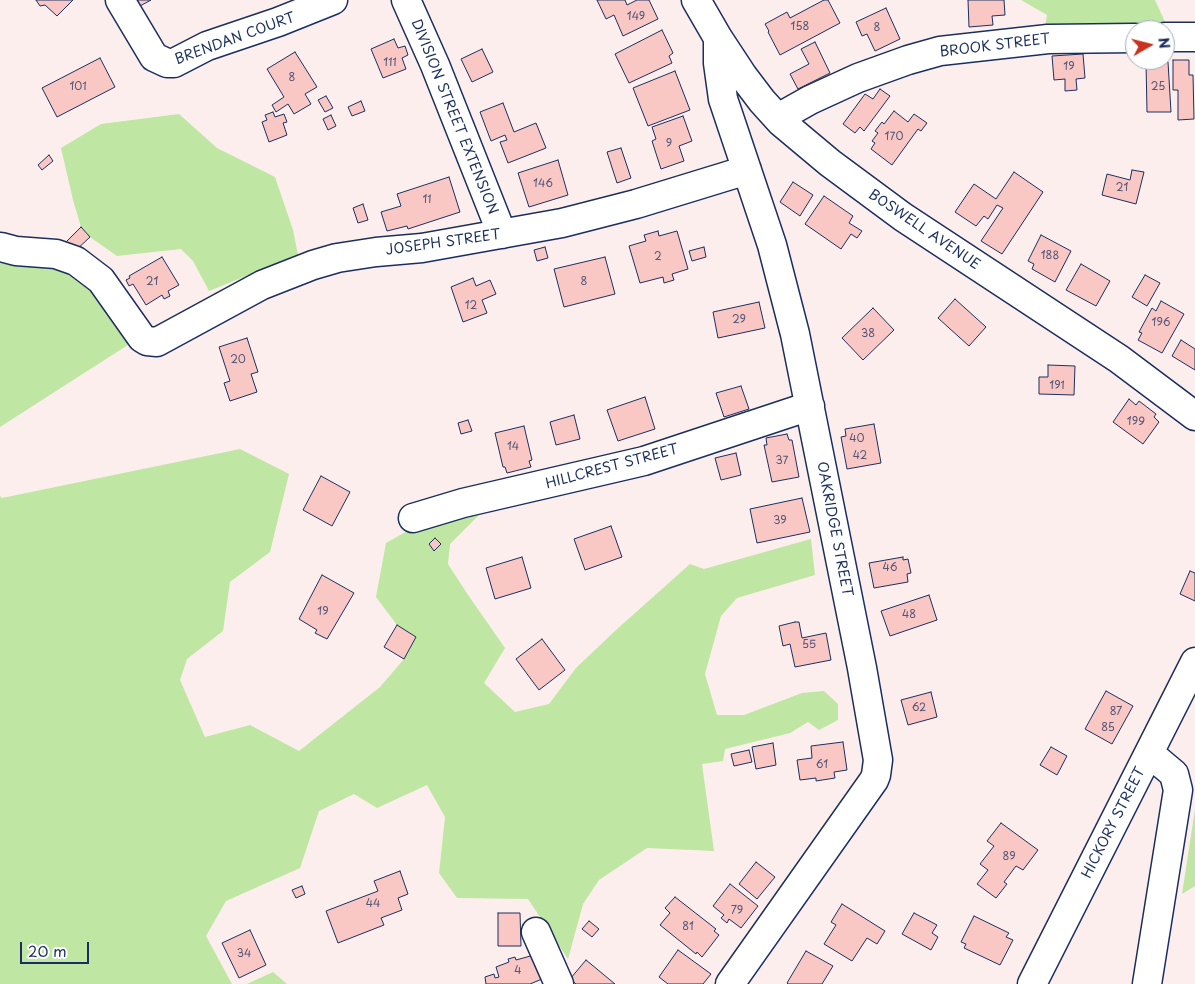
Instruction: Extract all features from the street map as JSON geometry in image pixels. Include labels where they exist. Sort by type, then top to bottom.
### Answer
[{"type":"street","name":"BRENDAN COURT","points":[[120,0],[154,57],[164,62],[174,62],[207,46],[278,22],[333,0]]},
{"type":"street","name":"DIVISION STREET EXTENSION","points":[[406,0],[430,51],[502,234]]},
{"type":"street","name":"BOSWELL AVENUE","points":[[696,0],[718,38],[753,90],[778,118],[830,163],[868,192],[1119,359],[1155,384],[1195,416]]},
{"type":"street","points":[[1175,37],[1195,37]]},
{"type":"street","name":"OAKRIDGE STREET","points":[[718,38],[718,63],[723,99],[772,245],[810,406],[874,730],[878,765],[874,780],[730,984]]},
{"type":"street","name":"BROOK STREET","points":[[778,118],[810,100],[850,82],[908,60],[940,51],[1048,39],[1125,38]]},
{"type":"street","name":"JOSEPH STREET","points":[[2,247],[16,251],[65,256],[85,267],[101,280],[142,338],[149,342],[157,342],[262,285],[313,266],[357,255],[422,248],[594,216],[747,170]]},
{"type":"street","name":"HILLCREST STREET","points":[[413,518],[464,503],[644,461],[810,406]]},
{"type":"street","name":"HICKORY STREET","points":[[1032,984],[1195,662]]},
{"type":"street","points":[[1147,984],[1178,790],[1174,774],[1149,753]]},
{"type":"street","points":[[536,932],[559,984]]},
{"type":"green space","points":[[1021,0],[1155,0],[1164,20],[1125,20],[1125,25],[1045,26],[1047,15]]},
{"type":"green space","points":[[179,114],[217,148],[275,177],[293,230],[298,255],[209,291],[193,261],[181,249],[117,256],[90,237],[81,227],[61,148],[101,124]]},
{"type":"green space","points":[[0,256],[20,266],[29,264],[77,270],[131,343],[0,427]]},
{"type":"green space","points":[[240,449],[289,474],[270,552],[230,582],[223,631],[187,659],[180,680],[205,737],[250,725],[299,751],[380,687],[404,659],[416,637],[397,625],[376,597],[386,543],[420,524],[474,509],[478,516],[450,544],[448,564],[505,648],[484,683],[515,712],[549,704],[576,668],[690,564],[704,569],[811,539],[815,575],[737,598],[721,616],[705,674],[717,715],[744,715],[802,693],[824,691],[838,704],[838,720],[819,730],[808,722],[790,733],[725,749],[723,761],[702,764],[714,851],[647,848],[599,880],[583,904],[568,959],[528,899],[457,898],[439,873],[445,817],[427,785],[377,808],[354,794],[319,811],[300,868],[226,901],[206,936],[232,984],[0,984],[0,496],[2,498]]},
{"type":"green space","points":[[1195,809],[1195,886],[1182,894]]},
{"type":"green space","points":[[273,972],[287,984],[247,984]]},
{"type":"building","points":[[36,0],[73,0],[57,16],[45,5],[40,6]]},
{"type":"building","points":[[137,0],[151,0],[140,6]]},
{"type":"building","points":[[597,0],[625,0],[627,5],[637,0],[649,0],[658,19],[623,36],[614,15],[606,19]]},
{"type":"building","points":[[824,0],[828,0],[840,23],[780,55],[765,24],[787,12],[790,18]]},
{"type":"building","points":[[968,0],[1004,0],[1005,15],[992,16],[993,25],[969,27]]},
{"type":"building","points":[[886,8],[900,39],[875,51],[867,34],[862,36],[856,22]]},
{"type":"building","points":[[662,30],[673,53],[669,56],[672,63],[629,83],[615,54]]},
{"type":"building","points":[[394,39],[398,48],[405,46],[408,55],[402,58],[406,69],[383,78],[371,49]]},
{"type":"building","points":[[815,42],[830,73],[798,89],[790,74],[809,64],[801,49]]},
{"type":"building","points":[[482,49],[493,72],[472,82],[461,59]]},
{"type":"building","points":[[295,52],[317,87],[305,94],[311,104],[294,114],[288,104],[276,112],[272,105],[284,97],[267,69]]},
{"type":"building","points":[[1083,54],[1085,78],[1076,79],[1077,90],[1065,91],[1065,79],[1054,80],[1052,56]]},
{"type":"building","points":[[100,58],[115,87],[57,117],[42,88]]},
{"type":"building","points":[[1175,60],[1189,60],[1189,75],[1193,75],[1194,119],[1178,120],[1178,90],[1173,90]]},
{"type":"building","points":[[1146,70],[1168,70],[1171,112],[1147,112]]},
{"type":"building","points":[[675,71],[690,110],[648,126],[633,88]]},
{"type":"building","points":[[880,89],[890,96],[864,131],[860,127],[855,133],[843,124],[865,94],[873,99]]},
{"type":"building","points":[[326,96],[333,108],[325,112],[318,100]]},
{"type":"building","points":[[361,101],[365,111],[352,116],[348,107]]},
{"type":"building","points":[[503,103],[514,132],[536,123],[546,148],[508,163],[500,142],[507,140],[505,135],[491,141],[480,112]]},
{"type":"building","points":[[894,111],[908,122],[914,114],[927,123],[921,131],[918,129],[892,165],[871,149],[875,143],[872,141],[878,133],[875,131],[882,122],[884,124]]},
{"type":"building","points":[[273,112],[275,117],[284,114],[287,122],[283,123],[287,135],[269,142],[262,122],[267,120],[265,115]]},
{"type":"building","points":[[331,115],[336,126],[328,130],[323,119]]},
{"type":"building","points":[[683,116],[692,141],[679,146],[684,161],[661,169],[652,141],[656,139],[652,127]]},
{"type":"building","points":[[621,148],[631,178],[617,183],[607,152]]},
{"type":"building","points":[[49,155],[53,161],[42,170],[38,165]]},
{"type":"building","points":[[558,160],[568,195],[529,207],[518,173]]},
{"type":"building","points":[[1132,170],[1144,172],[1136,204],[1102,195],[1107,174],[1130,180]]},
{"type":"building","points":[[1014,172],[1043,192],[1002,254],[981,241],[1003,208],[997,205],[988,219],[984,216],[976,226],[955,212],[974,184],[996,199]]},
{"type":"building","points":[[449,177],[460,212],[408,229],[407,226],[387,231],[381,212],[401,206],[397,194]]},
{"type":"building","points":[[793,182],[813,195],[800,216],[780,202]]},
{"type":"building","points":[[824,196],[853,216],[849,223],[862,231],[857,238],[851,234],[841,249],[805,224]]},
{"type":"building","points":[[363,204],[368,220],[358,223],[353,208]]},
{"type":"building","points":[[81,227],[90,237],[74,252],[65,243]]},
{"type":"building","points":[[658,231],[659,236],[677,231],[688,269],[672,274],[674,280],[664,283],[663,277],[640,283],[629,246],[646,241],[644,235]]},
{"type":"building","points":[[1041,235],[1071,251],[1055,282],[1032,269],[1034,264],[1028,261]]},
{"type":"building","points":[[545,247],[548,258],[537,261],[534,250]]},
{"type":"building","points":[[704,247],[706,257],[692,261],[689,251]]},
{"type":"building","points":[[162,257],[179,285],[168,291],[170,296],[164,299],[162,295],[146,305],[133,284],[129,286],[126,280],[130,278],[129,276]]},
{"type":"building","points":[[605,257],[615,294],[564,307],[554,269]]},
{"type":"building","points":[[1081,264],[1110,281],[1096,306],[1066,290]]},
{"type":"building","points":[[1145,275],[1160,283],[1147,306],[1132,297]]},
{"type":"building","points":[[473,278],[476,286],[490,280],[496,294],[482,300],[487,313],[463,322],[451,287]]},
{"type":"building","points":[[955,299],[986,327],[969,346],[938,318]]},
{"type":"building","points":[[1161,301],[1184,314],[1162,353],[1138,340],[1142,333],[1139,332],[1152,308],[1156,311]]},
{"type":"building","points":[[759,302],[765,328],[718,338],[713,312]]},
{"type":"building","points":[[873,308],[894,330],[863,360],[842,338]]},
{"type":"building","points":[[247,338],[258,372],[251,374],[257,392],[230,401],[224,383],[230,381],[219,347]]},
{"type":"building","points":[[1181,340],[1195,349],[1195,370],[1172,356]]},
{"type":"building","points":[[1048,365],[1075,366],[1074,395],[1039,394],[1039,377],[1048,377]]},
{"type":"building","points":[[741,386],[749,409],[724,417],[716,393]]},
{"type":"building","points":[[645,397],[655,429],[618,441],[607,410]]},
{"type":"building","points":[[1129,399],[1136,405],[1139,401],[1156,414],[1154,417],[1159,422],[1143,444],[1113,422]]},
{"type":"building","points":[[574,415],[580,439],[556,445],[550,422]]},
{"type":"building","points":[[468,420],[472,431],[461,434],[458,423]]},
{"type":"building","points":[[874,424],[881,463],[847,469],[841,437],[846,436],[845,429]]},
{"type":"building","points":[[524,426],[532,460],[529,461],[531,467],[507,473],[505,467],[503,467],[495,433]]},
{"type":"building","points":[[787,434],[789,440],[792,440],[799,477],[772,482],[764,445],[767,445],[766,438]]},
{"type":"building","points":[[736,453],[741,475],[721,480],[715,458]]},
{"type":"building","points":[[321,476],[350,492],[332,526],[303,510]]},
{"type":"building","points":[[802,498],[810,532],[757,543],[750,509]]},
{"type":"building","points":[[611,526],[622,557],[585,570],[574,539]]},
{"type":"building","points":[[435,538],[441,544],[434,551],[429,544]]},
{"type":"building","points":[[522,557],[531,588],[495,599],[486,568]]},
{"type":"building","points":[[903,557],[903,560],[908,559],[911,573],[907,574],[908,582],[874,588],[869,563]]},
{"type":"building","points":[[1190,571],[1195,573],[1195,601],[1180,594]]},
{"type":"building","points":[[322,575],[354,593],[327,639],[315,633],[317,630],[299,619]]},
{"type":"building","points":[[929,595],[937,620],[890,636],[881,611]]},
{"type":"building","points":[[799,622],[802,638],[826,633],[831,660],[795,667],[790,644],[783,646],[779,626]]},
{"type":"building","points":[[397,625],[416,637],[404,659],[384,647]]},
{"type":"building","points":[[542,639],[565,670],[539,690],[516,659]]},
{"type":"building","points":[[1106,691],[1133,706],[1112,744],[1085,729]]},
{"type":"building","points":[[931,692],[937,717],[908,725],[901,700]]},
{"type":"building","points":[[843,742],[847,770],[834,772],[835,778],[816,781],[816,778],[800,780],[797,760],[812,758],[811,746]]},
{"type":"building","points":[[773,743],[776,765],[756,769],[752,747]]},
{"type":"building","points":[[1051,747],[1067,756],[1057,775],[1040,765]]},
{"type":"building","points":[[749,750],[752,762],[734,766],[731,754]]},
{"type":"building","points":[[1001,823],[1038,850],[1023,870],[1016,866],[1004,882],[1007,884],[996,898],[977,884],[988,870],[980,864],[994,846],[987,841]]},
{"type":"building","points":[[756,862],[775,877],[757,899],[739,884]]},
{"type":"building","points":[[400,871],[408,894],[398,898],[402,910],[381,918],[384,925],[338,943],[326,911],[378,891],[374,881]]},
{"type":"building","points":[[730,884],[758,906],[741,928],[729,919],[727,923],[721,918],[724,915],[713,906]]},
{"type":"building","points":[[302,886],[305,894],[296,898],[292,890]]},
{"type":"building","points":[[675,897],[716,929],[714,931],[719,935],[702,957],[660,925],[670,913],[665,908]]},
{"type":"building","points":[[842,904],[885,931],[877,944],[867,938],[852,961],[824,944],[836,925],[831,922]]},
{"type":"building","points":[[498,913],[520,913],[521,946],[498,946]]},
{"type":"building","points":[[914,913],[937,925],[932,933],[938,937],[931,950],[902,934]]},
{"type":"building","points":[[974,916],[1009,933],[1006,937],[1013,940],[1000,965],[964,948],[966,944],[961,942]]},
{"type":"building","points":[[589,921],[599,929],[592,937],[582,929]]},
{"type":"building","points":[[250,930],[266,965],[239,978],[222,943]]},
{"type":"building","points":[[678,950],[711,974],[703,984],[668,984],[659,977]]},
{"type":"building","points":[[806,951],[833,966],[822,984],[788,984],[787,983]]},
{"type":"building","points":[[534,955],[542,979],[530,984],[486,984],[485,977],[494,974],[495,978],[499,977],[496,967],[509,962],[508,959],[515,957],[516,960]]},
{"type":"building","points":[[586,960],[615,984],[576,984],[570,979]]}]
